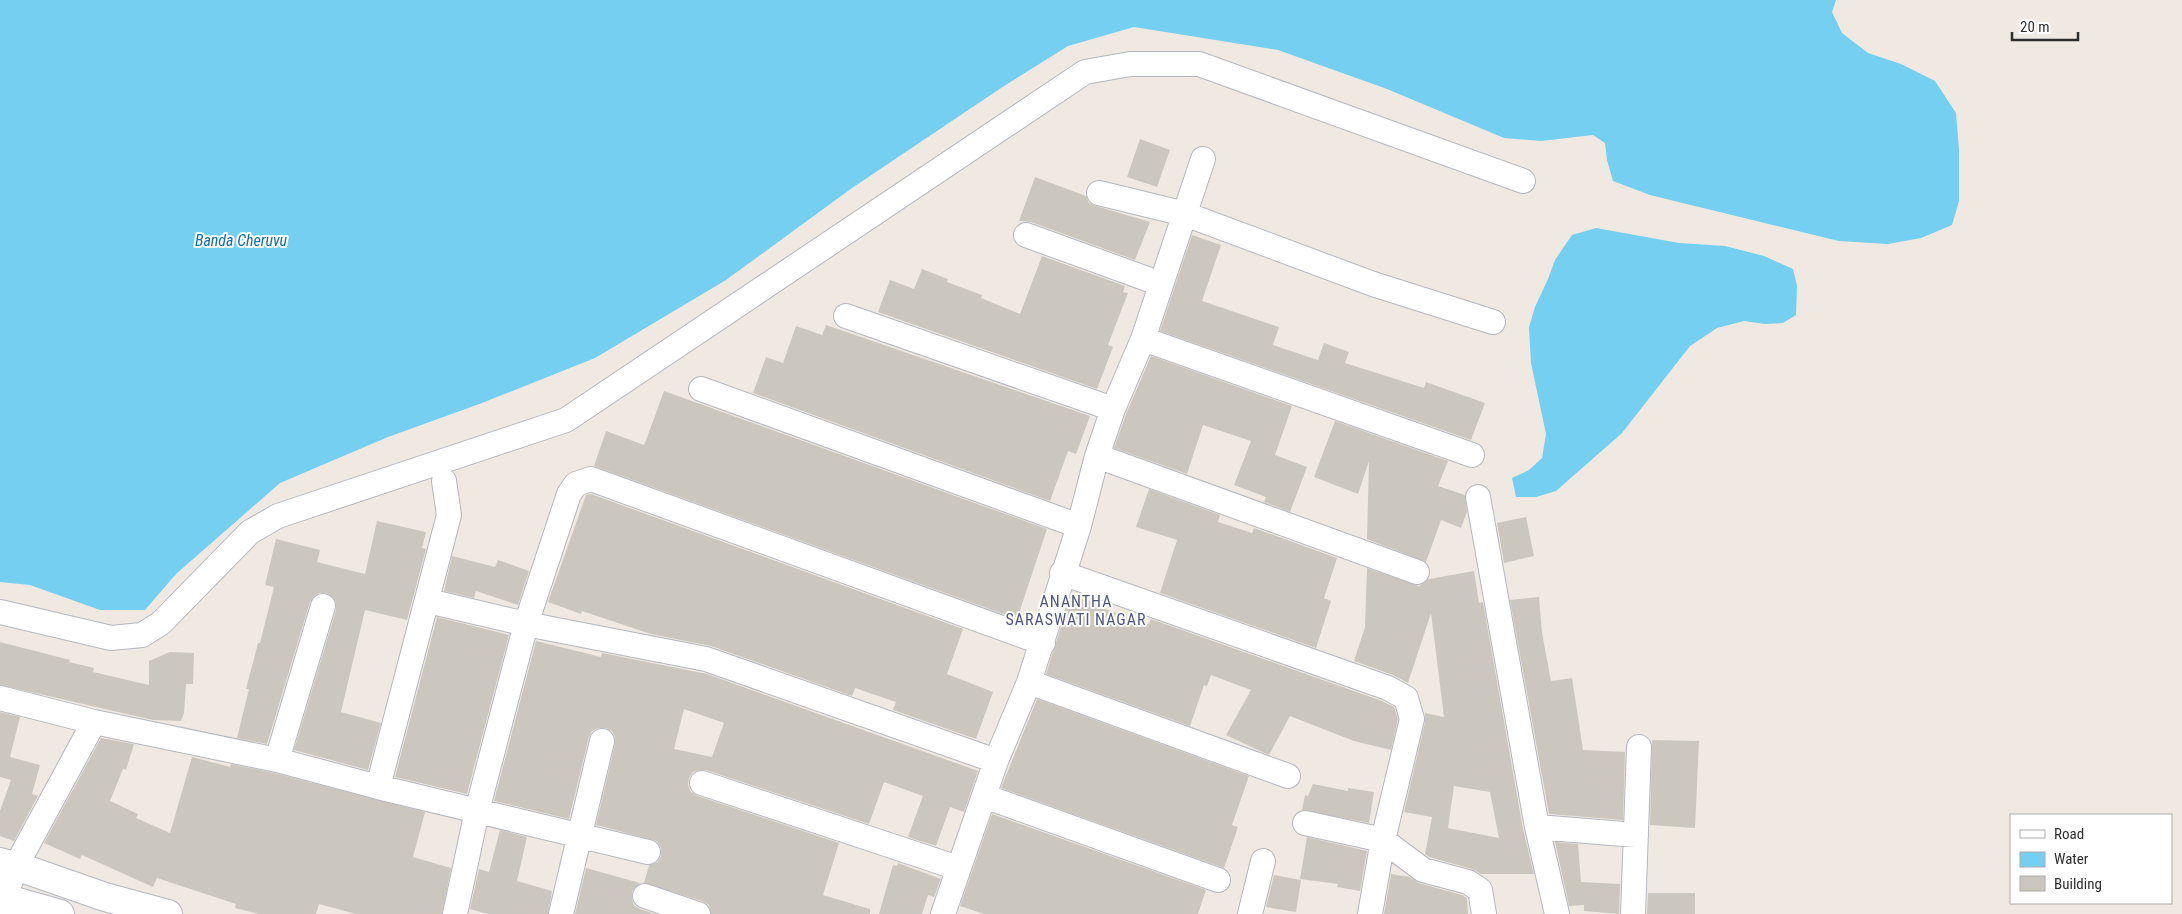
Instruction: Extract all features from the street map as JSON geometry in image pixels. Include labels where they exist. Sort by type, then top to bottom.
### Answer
[{"type":"street","points":[[0,612],[111,638],[142,635],[161,622],[250,532],[278,516],[566,420],[1085,72],[1130,64],[1199,64],[1523,181]]},
{"type":"street","points":[[949,912],[958,868],[1042,643],[1062,573],[1079,526],[1097,456],[1113,409],[1143,339],[1204,159]]},
{"type":"street","points":[[1099,193],[1185,214],[1373,284],[1493,322]]},
{"type":"street","points":[[1026,235],[1161,284]]},
{"type":"street","points":[[846,316],[1113,409]]},
{"type":"street","points":[[1143,339],[1472,455]]},
{"type":"street","points":[[701,390],[1079,526]]},
{"type":"street","points":[[1097,456],[1417,572]]},
{"type":"street","points":[[455,914],[477,811],[526,624],[569,494],[576,484],[591,479],[1042,643]]},
{"type":"street","points":[[378,787],[449,515],[444,481]]},
{"type":"street","points":[[1478,497],[1537,827],[1557,914]]},
{"type":"street","points":[[1062,573],[1378,684],[1406,698],[1412,719],[1382,840],[1370,914]]},
{"type":"street","points":[[428,601],[526,624],[706,659],[996,762]]},
{"type":"street","points":[[277,760],[323,606]]},
{"type":"street","points":[[1029,682],[1288,776]]},
{"type":"street","points":[[0,698],[94,722],[277,760],[378,787],[648,852]]},
{"type":"street","points":[[60,914],[2,902],[8,864],[94,722]]},
{"type":"street","points":[[561,914],[602,741]]},
{"type":"street","points":[[1633,914],[1638,747]]},
{"type":"street","points":[[702,782],[958,868]]},
{"type":"street","points":[[984,796],[1218,880]]},
{"type":"street","points":[[1305,823],[1382,840],[1423,870],[1468,882],[1480,890],[1484,914]]},
{"type":"street","points":[[1537,827],[1636,835]]},
{"type":"street","points":[[1250,914],[1263,861]]},
{"type":"street","points":[[8,864],[105,897],[168,914]]},
{"type":"street","points":[[645,896],[698,914]]},
{"type":"water","name":"Banda Cheruvu","points":[[0,0],[1836,0],[1832,12],[1842,33],[1868,53],[1901,64],[1935,81],[1956,113],[1959,150],[1959,201],[1952,225],[1921,238],[1888,244],[1839,241],[1650,195],[1613,181],[1607,160],[1605,143],[1593,135],[1541,141],[1504,138],[1387,89],[1278,50],[1134,27],[1068,46],[1004,86],[852,188],[726,280],[595,358],[482,403],[388,437],[280,483],[176,574],[145,610],[100,610],[30,585],[0,582]]},
{"type":"water","points":[[1596,228],[1679,243],[1725,246],[1764,256],[1793,269],[1797,286],[1796,315],[1783,323],[1765,324],[1744,321],[1717,328],[1690,346],[1622,433],[1556,491],[1536,497],[1516,497],[1512,478],[1529,470],[1542,458],[1546,434],[1531,363],[1529,327],[1535,307],[1555,260],[1572,235]]},
{"type":"building","points":[[1140,139],[1170,150],[1157,187],[1127,177]]},
{"type":"building","points":[[1035,177],[1086,196],[1089,203],[1096,206],[1150,222],[1135,260],[1031,222],[1019,221]]},
{"type":"building","points":[[1192,235],[1221,245],[1202,301],[1279,327],[1273,345],[1318,360],[1324,343],[1349,352],[1345,363],[1424,388],[1426,382],[1485,403],[1471,440],[1160,331]]},
{"type":"building","points":[[1042,256],[1125,286],[1123,292],[1128,293],[1108,345],[1113,347],[1097,389],[878,312],[890,280],[914,289],[922,269],[948,279],[947,282],[982,295],[981,298],[1020,314]]},
{"type":"building","points":[[826,325],[1090,416],[1076,454],[1068,451],[1050,501],[753,393],[766,357],[783,363],[796,326],[822,335]]},
{"type":"building","points":[[1151,356],[1292,406],[1275,455],[1307,467],[1290,512],[1264,502],[1266,497],[1234,485],[1251,441],[1203,425],[1187,474],[1114,448],[1126,414]]},
{"type":"building","points":[[664,391],[1047,529],[1017,619],[594,466],[606,431],[644,445]]},
{"type":"building","points":[[1335,421],[1448,461],[1438,486],[1465,495],[1467,512],[1461,528],[1441,520],[1426,562],[1367,539],[1369,461],[1358,494],[1314,477]]},
{"type":"building","points":[[1149,489],[1220,515],[1218,522],[1252,533],[1254,528],[1337,558],[1324,598],[1331,601],[1316,648],[1160,593],[1177,540],[1136,527]]},
{"type":"building","points":[[591,494],[963,629],[947,674],[993,692],[976,739],[893,710],[896,702],[855,688],[852,696],[711,646],[651,634],[582,611],[581,614],[548,602],[586,495]]},
{"type":"building","points":[[1526,517],[1534,556],[1504,563],[1497,523]]},
{"type":"building","points":[[377,521],[426,532],[422,548],[426,549],[407,620],[365,610],[341,712],[381,723],[368,770],[294,750],[336,610],[336,603],[333,597],[326,593],[319,593],[310,602],[267,744],[237,738],[249,689],[246,689],[274,587],[265,585],[276,539],[320,550],[317,562],[365,574]]},
{"type":"building","points":[[452,556],[495,567],[498,560],[529,571],[518,605],[476,591],[474,598],[444,591]]},
{"type":"building","points":[[1367,568],[1419,586],[1429,579],[1474,571],[1479,603],[1483,602],[1523,829],[1534,874],[1481,874],[1472,869],[1429,857],[1425,854],[1432,817],[1404,812],[1425,722],[1425,713],[1444,717],[1431,613],[1408,683],[1393,675],[1354,661],[1365,627]],"holes":[[[1454,786],[1490,792],[1499,838],[1448,828]]]},
{"type":"building","points":[[1071,595],[1097,603],[1096,606],[1149,624],[1151,619],[1382,701],[1394,707],[1398,719],[1391,750],[1354,741],[1290,716],[1269,755],[1226,735],[1251,690],[1211,675],[1207,686],[1204,685],[1190,726],[1046,674]]},
{"type":"building","points":[[1539,597],[1542,633],[1551,681],[1572,678],[1583,750],[1625,752],[1623,820],[1549,814],[1510,600]]},
{"type":"building","points":[[437,617],[509,635],[467,794],[395,777]]},
{"type":"building","points":[[536,641],[601,657],[602,653],[707,674],[978,771],[964,812],[950,807],[936,846],[908,837],[923,796],[884,782],[869,824],[706,770],[693,772],[689,778],[688,785],[691,792],[698,796],[839,843],[823,895],[870,909],[870,914],[711,914],[709,905],[702,901],[644,883],[649,865],[658,862],[661,856],[661,848],[657,841],[596,825],[615,744],[615,737],[612,731],[606,728],[598,728],[592,731],[589,737],[569,819],[494,801]],"holes":[[[684,709],[724,723],[712,757],[674,749]]]},
{"type":"building","points":[[0,642],[70,660],[69,662],[94,668],[93,672],[149,685],[149,661],[170,652],[194,653],[193,684],[186,684],[184,713],[181,721],[153,720],[0,685]]},
{"type":"building","points":[[1037,699],[1249,776],[1232,825],[1238,827],[1224,868],[1001,788]]},
{"type":"building","points":[[0,712],[20,717],[10,757],[40,765],[32,794],[38,796],[14,841],[0,836],[0,811],[11,780],[0,777]]},
{"type":"building","points":[[101,738],[134,744],[126,770],[123,769],[110,801],[138,814],[136,818],[170,833],[192,757],[230,767],[231,764],[274,773],[425,812],[413,857],[451,868],[442,914],[356,914],[319,904],[316,914],[259,914],[235,908],[236,904],[157,878],[153,887],[82,855],[80,859],[44,843]]},
{"type":"building","points":[[1652,740],[1699,741],[1695,828],[1650,825]]},
{"type":"building","points":[[1313,784],[1348,791],[1348,788],[1374,792],[1369,823],[1302,810],[1305,795],[1308,796]]},
{"type":"building","points":[[992,814],[1206,890],[1198,914],[984,914],[960,906]]},
{"type":"building","points":[[500,830],[527,837],[517,881],[552,891],[548,914],[488,914],[470,909],[479,869],[489,872]]},
{"type":"building","points":[[1307,837],[1367,851],[1360,891],[1337,887],[1338,884],[1300,879]]},
{"type":"building","points":[[1555,842],[1578,844],[1581,882],[1620,884],[1619,914],[1584,911],[1584,905],[1569,906]]},
{"type":"building","points":[[898,863],[941,879],[934,897],[928,895],[922,914],[879,914],[893,865],[897,866]]},
{"type":"building","points":[[586,868],[640,883],[632,891],[634,905],[655,914],[575,914]]},
{"type":"building","points":[[1391,874],[1409,877],[1419,883],[1462,895],[1467,898],[1468,914],[1384,914]]},
{"type":"building","points":[[1274,875],[1301,880],[1296,912],[1266,907]]},
{"type":"building","points":[[1648,893],[1695,893],[1695,914],[1647,914]]},
{"type":"district","name":"ANANTHA SARASWATI NAGAR","points":[[1076,610]]}]
